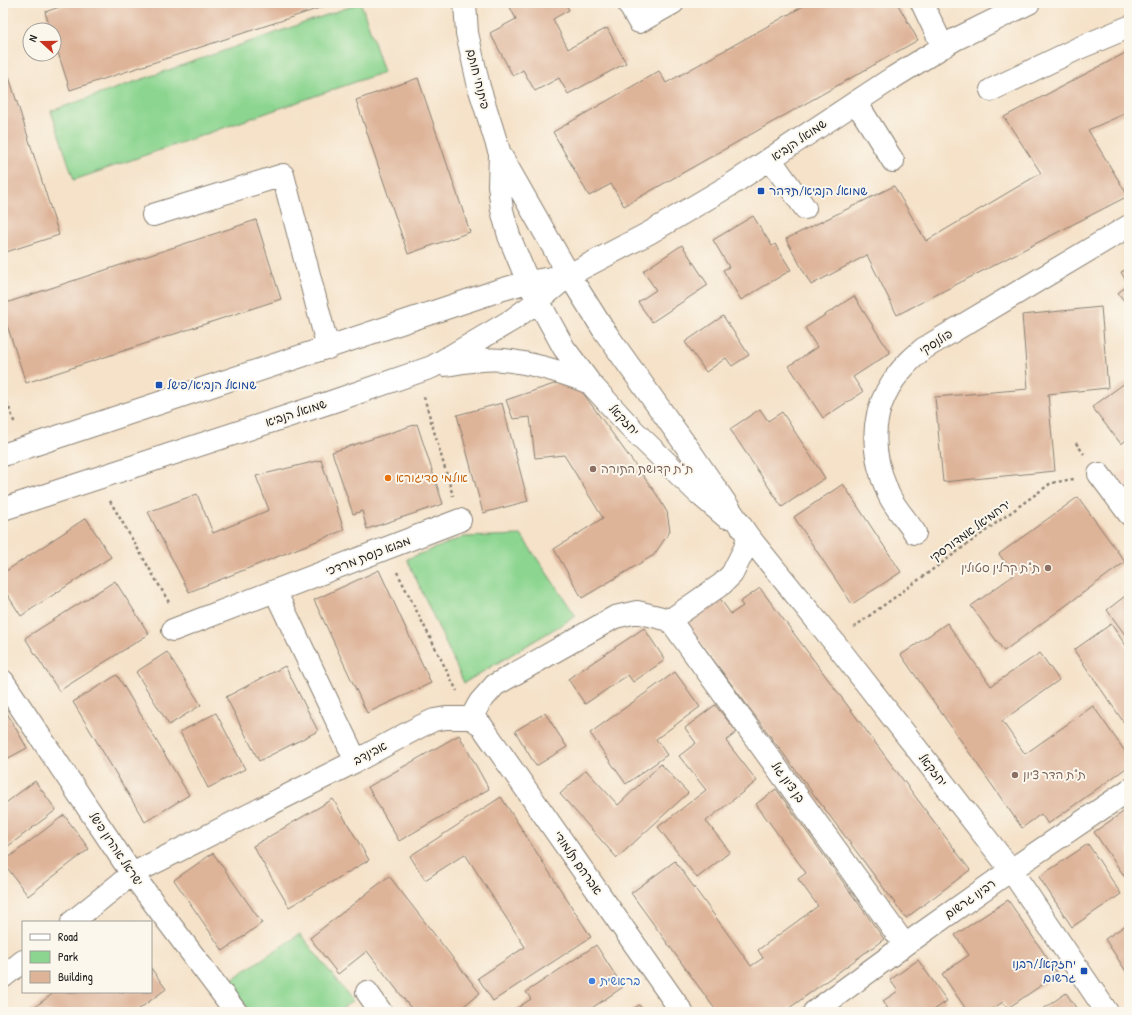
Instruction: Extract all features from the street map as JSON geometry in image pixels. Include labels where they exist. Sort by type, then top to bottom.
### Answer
[{"type":"street","name":"פיתוחי חותם","points":[[465,3],[468,33],[479,87],[500,154],[569,275]]},
{"type":"street","points":[[628,3],[639,22],[672,3]]},
{"type":"street","points":[[922,3],[943,47]]},
{"type":"street","name":"שמואל הנביא","points":[[3,509],[331,402],[424,369],[512,320],[569,275],[649,233],[732,184],[894,77],[943,47],[1029,3]]},
{"type":"street","points":[[992,90],[1079,48],[1129,27]]},
{"type":"street","points":[[856,102],[893,161]]},
{"type":"street","name":"פיתוחי חותם","points":[[500,154],[499,185],[502,210],[509,236],[528,282]]},
{"type":"street","points":[[770,159],[805,208]]},
{"type":"street","points":[[153,215],[283,175],[328,348]]},
{"type":"street","name":"פולנסקי","points":[[915,533],[888,494],[875,446],[876,424],[882,399],[894,378],[908,361],[923,349],[1129,226]]},
{"type":"street","name":"שמואל הנביא","points":[[13,452],[528,282],[569,275]]},
{"type":"street","name":"יחזקאל","points":[[569,275],[603,329],[748,536],[834,642],[1011,870],[1107,1012]]},
{"type":"street","name":"יחזקאל","points":[[528,282],[564,348],[590,383],[634,430],[698,493],[748,536]]},
{"type":"street","points":[[424,369],[478,360],[503,360],[547,368],[590,383]]},
{"type":"street","points":[[1099,474],[1129,514]]},
{"type":"street","name":"מבוא כנסת מרדכי","points":[[179,628],[460,520]]},
{"type":"street","points":[[471,718],[480,702],[495,685],[615,617],[637,612],[670,620],[722,584],[732,574],[745,548],[748,536]]},
{"type":"street","points":[[275,591],[356,761]]},
{"type":"street","name":"בן ציון גול","points":[[670,620],[905,945]]},
{"type":"street","name":"ישראל אהרון פישל","points":[[3,680],[132,874],[236,1012]]},
{"type":"street","name":"אבינדב","points":[[73,921],[132,874],[356,761],[419,726],[434,720],[446,718],[471,718]]},
{"type":"street","name":"אברהם תלמודי","points":[[471,718],[481,725],[682,1012]]},
{"type":"street","name":"רבינו גרשום","points":[[814,1012],[1011,870],[1129,790]]},
{"type":"street","points":[[3,977],[22,962]]},
{"type":"street","points":[[367,992],[381,1012]]},
{"type":"path","points":[[424,369],[460,520]]},
{"type":"path","points":[[3,391],[13,452]]},
{"type":"path","name":"ירחמיאל אמדורסקי","points":[[834,642],[1051,483],[1099,474]]},
{"type":"path","points":[[96,478],[179,628]]},
{"type":"path","points":[[386,549],[471,718]]},
{"type":"shaded area","points":[[1129,470],[1129,504],[1108,476]]},
{"type":"green space","points":[[361,3],[384,72],[74,180],[51,111]]},
{"type":"green space","points":[[521,535],[576,616],[464,683],[407,559],[464,537]]},
{"type":"green space","points":[[300,934],[353,1001],[336,1012],[250,1012],[229,981]]},
{"type":"building","points":[[71,3],[335,3],[70,90],[61,62],[62,22],[48,22],[45,12]]},
{"type":"building","points":[[508,3],[565,3],[569,10],[553,19],[568,49],[607,28],[626,63],[568,94],[559,78],[535,91],[523,70],[513,76],[490,33],[516,19]]},
{"type":"building","points":[[809,3],[897,3],[918,40],[624,206],[611,184],[589,196],[553,132],[659,71],[666,83]]},
{"type":"building","points":[[1129,51],[1129,112],[1088,130],[1128,196],[897,315],[867,255],[811,285],[786,239],[894,186],[926,241],[1041,173],[1004,117]]},
{"type":"building","points":[[3,58],[59,235],[3,253]]},
{"type":"building","points":[[418,78],[470,232],[408,254],[356,100]]},
{"type":"building","points":[[753,216],[772,246],[775,244],[791,270],[741,300],[723,270],[729,267],[713,240]]},
{"type":"building","points":[[256,220],[281,299],[26,383],[3,313],[3,304]]},
{"type":"building","points":[[682,245],[708,285],[652,322],[638,302],[656,290],[643,271]]},
{"type":"building","points":[[1129,268],[1129,307],[1118,293],[1128,285],[1121,272]]},
{"type":"building","points":[[854,296],[890,353],[853,377],[863,392],[823,418],[789,366],[817,347],[805,328]]},
{"type":"building","points":[[1101,307],[1108,388],[1048,394],[1055,471],[943,482],[935,397],[1028,389],[1022,315]]},
{"type":"building","points":[[723,316],[749,355],[732,366],[726,358],[706,372],[685,342]]},
{"type":"building","points":[[572,378],[657,495],[667,512],[670,531],[654,555],[582,598],[554,549],[603,518],[564,455],[535,458],[530,417],[513,419],[506,400]]},
{"type":"building","points":[[1129,380],[1129,438],[1121,444],[1092,407]]},
{"type":"building","points":[[502,403],[528,501],[483,513],[457,415]]},
{"type":"building","points":[[760,409],[768,421],[782,412],[825,478],[782,507],[730,429]]},
{"type":"building","name":"אולמי סדיגורא","points":[[417,424],[443,504],[367,529],[362,511],[353,514],[332,452]]},
{"type":"building","points":[[321,460],[344,530],[189,592],[148,512],[197,494],[213,533],[269,510],[256,476]]},
{"type":"building","points":[[843,484],[901,572],[852,604],[794,517]]},
{"type":"building","points":[[1078,497],[1125,562],[1004,651],[971,606],[1014,575],[999,554]]},
{"type":"building","points":[[86,518],[111,557],[21,616],[3,588],[3,573]]},
{"type":"building","points":[[379,570],[431,683],[367,713],[314,600]]},
{"type":"building","points":[[115,581],[149,634],[59,691],[25,638]]},
{"type":"building","points":[[760,588],[970,870],[906,918],[685,622],[719,597],[731,614],[743,606],[740,602]]},
{"type":"building","points":[[1129,593],[1129,640],[1107,610]]},
{"type":"building","points":[[947,623],[991,686],[1040,653],[1059,680],[1002,721],[1025,754],[1093,706],[1129,757],[1129,766],[1048,824],[1041,814],[1022,828],[901,655]]},
{"type":"building","points":[[1111,624],[1129,650],[1129,730],[1074,650]]},
{"type":"building","points":[[644,628],[665,660],[633,682],[628,675],[585,704],[568,679]]},
{"type":"building","points":[[167,652],[201,705],[169,725],[136,672]]},
{"type":"building","points":[[285,666],[318,731],[259,761],[226,697]]},
{"type":"building","points":[[675,672],[700,707],[656,739],[667,755],[626,784],[590,733]]},
{"type":"building","points":[[117,675],[189,795],[145,822],[73,702]]},
{"type":"building","points":[[715,705],[737,732],[726,741],[757,781],[706,821],[730,852],[697,878],[658,827],[706,790],[679,756],[696,743],[685,728]]},
{"type":"building","points":[[3,706],[27,748],[3,761]]},
{"type":"building","points":[[216,713],[245,769],[208,788],[180,732]]},
{"type":"building","points":[[545,713],[567,747],[536,766],[515,731]]},
{"type":"building","points":[[459,735],[489,789],[399,841],[368,787]]},
{"type":"building","points":[[661,764],[688,793],[617,858],[560,794],[586,770],[618,805]]},
{"type":"building","points":[[35,781],[56,810],[3,850],[3,805]]},
{"type":"building","points":[[776,789],[884,939],[784,1012],[717,1012],[631,893],[675,861],[751,966],[763,958],[758,950],[818,906],[798,879],[806,873],[756,804]]},
{"type":"building","points":[[501,797],[591,937],[493,1001],[478,978],[525,947],[465,854],[425,880],[410,856]]},
{"type":"building","points":[[333,799],[369,860],[289,907],[253,846]]},
{"type":"building","points":[[1129,808],[1129,883],[1094,832]]},
{"type":"building","points":[[64,815],[89,849],[28,896],[3,862]]},
{"type":"building","points":[[1088,844],[1121,894],[1072,927],[1039,877]]},
{"type":"building","points":[[213,853],[262,923],[223,951],[174,880]]},
{"type":"building","points":[[389,876],[480,993],[456,1012],[414,1012],[367,951],[338,974],[310,938]]},
{"type":"building","points":[[1008,900],[1058,974],[1008,1008],[1003,1002],[988,1012],[968,1012],[942,974],[969,955],[955,935]]},
{"type":"building","points":[[1129,923],[1129,976],[1105,939]]},
{"type":"building","points":[[596,945],[623,987],[586,1012],[511,1012],[531,999],[526,992]]},
{"type":"building","points":[[918,960],[947,1001],[931,1012],[890,1012],[883,1001],[898,991],[890,980]]},
{"type":"building","points":[[152,969],[166,989],[135,1012],[28,1012],[54,993],[152,993]]},
{"type":"building","points":[[1066,993],[1079,1012],[1039,1012]]},
{"type":"building","points":[[639,1005],[644,1012],[629,1012]]},
{"type":"place","name":"שמואל הנביא/תדהר","points":[[761,191]]},
{"type":"place","name":"שמואל הנביא/פישל","points":[[159,385]]},
{"type":"place","name":"ת\"ת קדושת התורה","points":[[593,469]]},
{"type":"place","name":"אולמי סדיגורא","points":[[388,478]]},
{"type":"place","name":"ת\"ת קרלין סטולין","points":[[1048,568]]},
{"type":"place","name":"ת\"ת הדר ציון","points":[[1015,775]]},
{"type":"place","name":"יחזקאל/רבנו גרשום","points":[[1084,971]]},
{"type":"place","name":"בראשית","points":[[592,981]]}]
